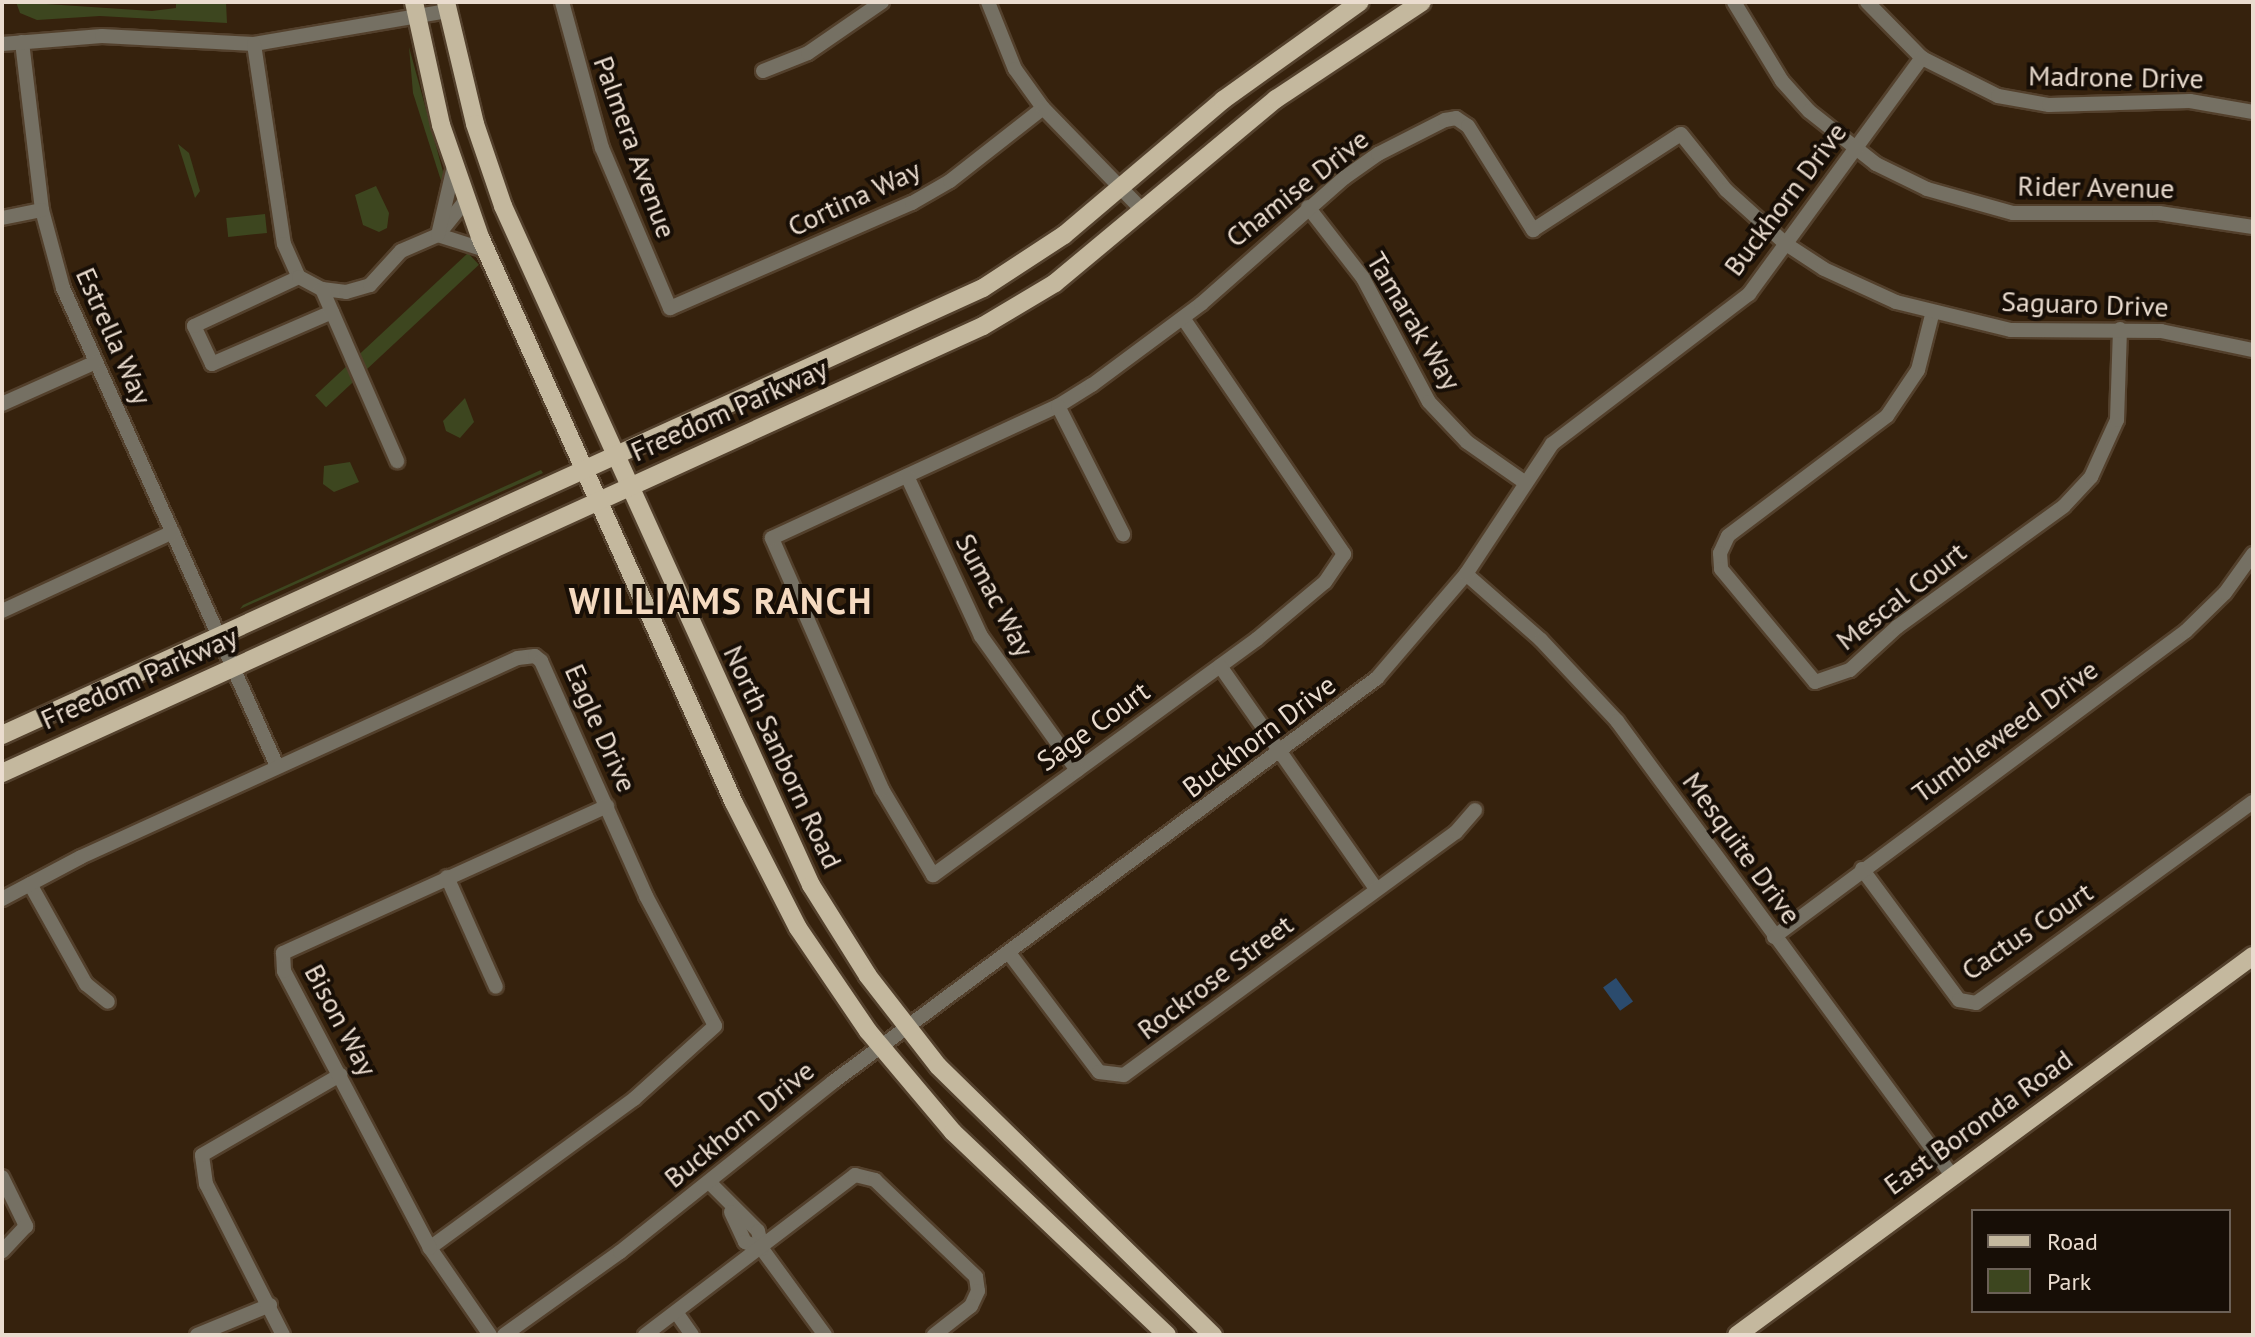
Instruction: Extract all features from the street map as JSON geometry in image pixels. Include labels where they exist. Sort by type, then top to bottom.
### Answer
[{"type":"main road","name":"Freedom Parkway","points":[[2,735],[983,288],[1037,255],[1122,188],[1233,92],[1360,2]]},
{"type":"main road","name":"Freedom Parkway","points":[[2,773],[983,326],[1055,283],[1276,99],[1422,2]]},
{"type":"main road","name":"North Sanborn Road","points":[[446,7],[475,124],[503,206],[811,885],[907,1029],[997,1128],[1213,1335]]},
{"type":"main road","points":[[416,8],[428,78],[454,166],[485,250],[758,852],[822,966],[881,1048],[953,1132],[1167,1335]]},
{"type":"main road","name":"East Boronda Road","points":[[1737,1335],[1951,1174],[2253,956]]},
{"type":"street","name":"Palmera Avenue","points":[[562,2],[602,148],[670,308]]},
{"type":"street","points":[[763,71],[808,53],[882,2]]},
{"type":"street","points":[[988,2],[1015,69],[1043,108],[1143,211]]},
{"type":"street","name":"Rider Avenue","points":[[1734,2],[1782,81],[1855,149],[1927,189],[2013,213],[2159,213],[2253,227]]},
{"type":"street","name":"Madrone Drive","points":[[1867,2],[1922,58],[1981,91],[2034,104],[2166,100],[2253,112]]},
{"type":"street","points":[[2,44],[116,36],[254,44],[416,8],[446,7]]},
{"type":"street","name":"Estrella Way","points":[[22,42],[42,210],[63,288],[277,766]]},
{"type":"street","points":[[254,44],[284,244],[299,277],[322,289],[346,292],[370,285],[401,251],[438,235],[466,200]]},
{"type":"street","name":"Buckhorn Drive","points":[[504,1335],[709,1182],[881,1048],[1280,754],[1377,678],[1466,574],[1523,481],[1583,416],[1749,294],[1922,58]]},
{"type":"street","name":"Cortina Way","points":[[670,308],[912,203],[950,181],[1043,108]]},
{"type":"street","name":"Chamise Drive","points":[[772,538],[1058,406],[1183,318],[1308,207],[1378,154],[1456,118],[1468,126],[1528,227],[1540,230],[1681,134],[1726,190],[1786,244]]},
{"type":"street","points":[[438,235],[454,166]]},
{"type":"street","name":"Tamarak Way","points":[[1308,207],[1363,278],[1429,402],[1467,442],[1523,481]]},
{"type":"street","points":[[2,218],[42,210]]},
{"type":"street","points":[[438,235],[485,250]]},
{"type":"street","name":"Saguaro Drive","points":[[1786,244],[1861,287],[1932,315],[2048,334],[2120,329],[2201,336],[2253,350]]},
{"type":"street","points":[[299,277],[194,326],[212,364],[332,312]]},
{"type":"street","points":[[322,289],[397,461]]},
{"type":"street","name":"Mescal Court","points":[[1932,315],[1918,370],[1887,416],[1728,536],[1720,553],[1721,569],[1815,682],[1850,670],[1897,627],[2064,506],[2091,477],[2117,420],[2120,329]]},
{"type":"street","name":"Sage Court","points":[[772,538],[882,789],[933,875],[1302,603],[1344,554],[1183,318]]},
{"type":"street","points":[[2,404],[96,362]]},
{"type":"street","points":[[1058,406],[1123,534]]},
{"type":"street","name":"Sumac Way","points":[[907,476],[981,636],[1077,770]]},
{"type":"street","points":[[2,611],[173,532]]},
{"type":"street","name":"Tumbleweed Drive","points":[[1774,937],[2186,631],[2225,593],[2253,554]]},
{"type":"street","name":"Mesquite Drive","points":[[1466,574],[1541,640],[1617,721],[1951,1174]]},
{"type":"street","name":"Eagle Drive","points":[[2,899],[277,766],[518,658],[535,656],[549,673],[646,896],[715,1026],[634,1099],[430,1248]]},
{"type":"street","points":[[1220,666],[1376,889]]},
{"type":"street","name":"Cactus Court","points":[[1862,869],[1959,1000],[1976,1003],[2253,802]]},
{"type":"street","name":"Bison Way","points":[[490,1335],[430,1248],[284,971],[283,953],[607,806]]},
{"type":"street","name":"Rockrose Street","points":[[1009,953],[1099,1072],[1124,1075],[1456,832],[1475,810]]},
{"type":"street","points":[[447,877],[496,987]]},
{"type":"street","points":[[30,884],[86,984],[108,1002]]},
{"type":"street","points":[[283,1335],[206,1184],[202,1155],[340,1075]]},
{"type":"street","points":[[2,1177],[26,1226],[2,1252]]},
{"type":"street","points":[[645,1335],[762,1249],[845,1178],[871,1178],[976,1277],[978,1291],[971,1306],[934,1335]]},
{"type":"street","points":[[709,1182],[729,1207],[745,1242],[762,1249],[825,1335]]},
{"type":"street","points":[[197,1335],[270,1305]]},
{"type":"street","points":[[676,1312],[692,1335]]},
{"type":"green space","points":[[16,2],[152,11],[176,8],[176,2],[226,2],[227,23],[100,16],[37,20],[20,13]]},
{"type":"green space","points":[[409,47],[445,179],[444,190],[413,93]]},
{"type":"green space","points":[[178,144],[189,153],[200,191],[195,198]]},
{"type":"green space","points":[[376,186],[389,213],[387,228],[379,232],[363,225],[355,195]]},
{"type":"green space","points":[[265,214],[267,233],[228,237],[226,218]]},
{"type":"green space","points":[[468,253],[479,265],[326,407],[315,396]]},
{"type":"green space","points":[[465,398],[474,422],[460,438],[446,431],[443,421]]},
{"type":"green space","points":[[350,462],[359,482],[334,492],[323,484],[324,466]]},
{"type":"green space","points":[[541,470],[543,473],[240,609],[243,605]]},
{"type":"water","points":[[1616,978],[1633,1001],[1620,1011],[1603,987]]},
{"type":"district","name":"WILLIAMS RANCH","points":[[721,601]]}]
